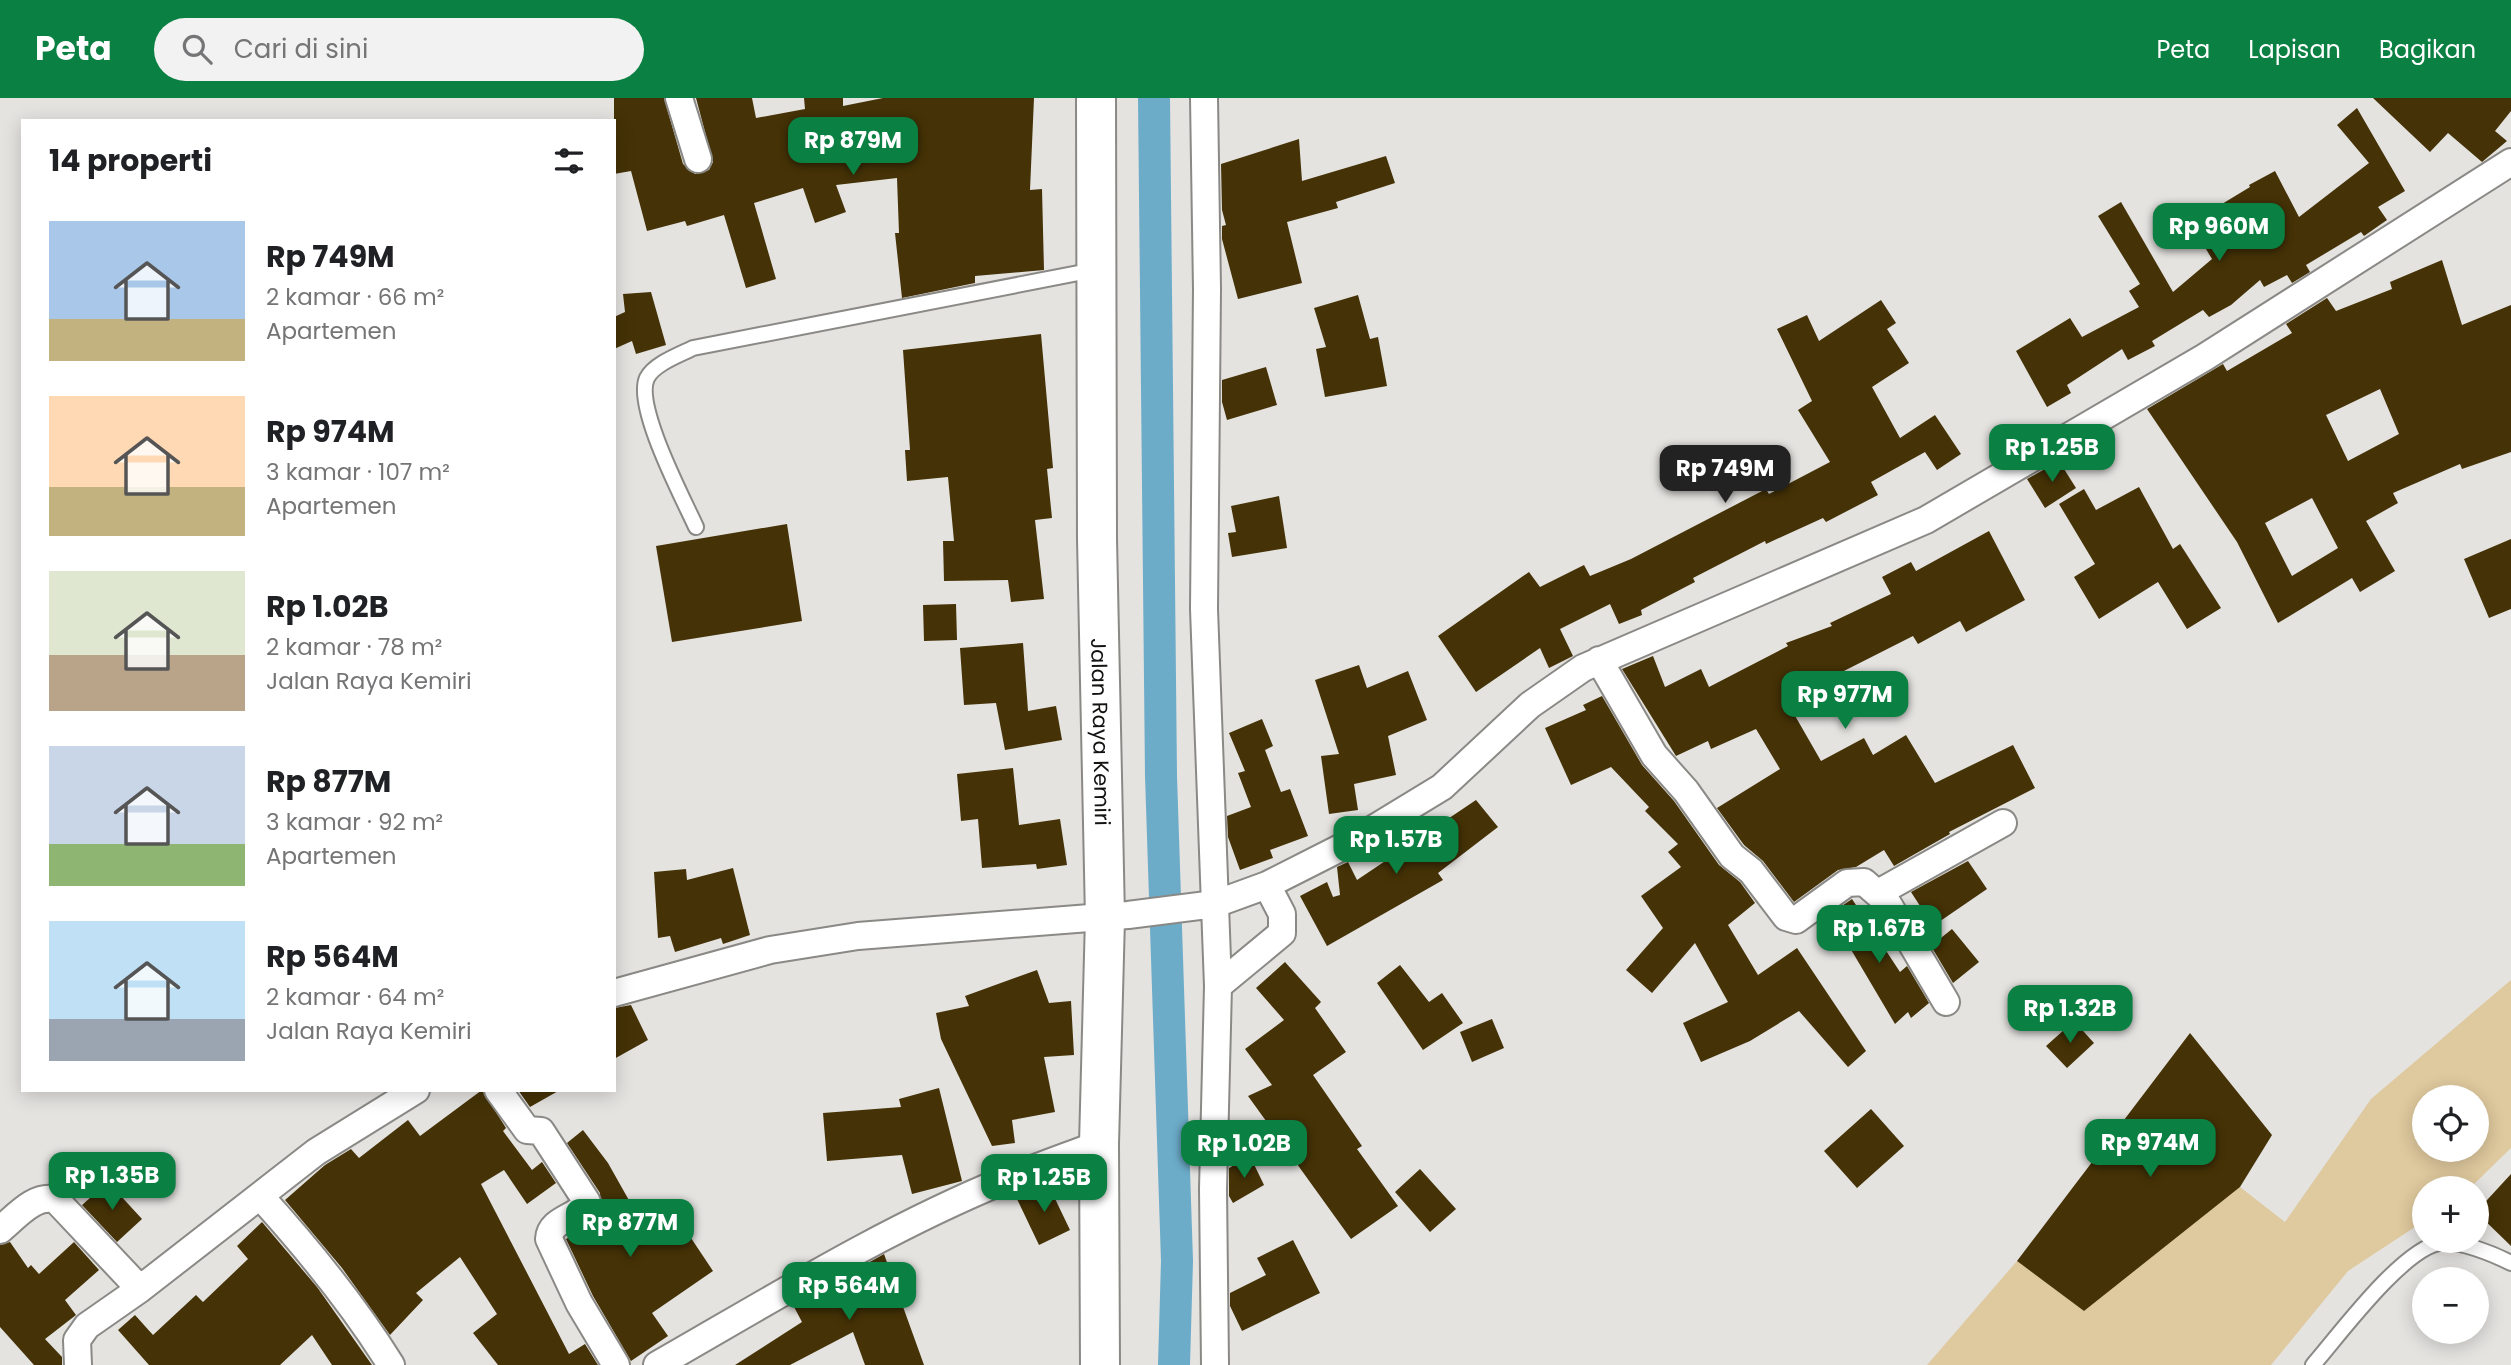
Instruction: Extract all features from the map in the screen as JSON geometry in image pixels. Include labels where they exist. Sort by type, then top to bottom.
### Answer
[{"type":"main road","name":"Jalan Raya Kemiri","points":[[1096,98],[1097,539],[1117,917],[1099,1144],[1100,1365]]},
{"type":"street","points":[[679,98],[698,159]]},
{"type":"street","points":[[1204,98],[1207,289],[1204,609],[1209,904],[1218,986],[1213,1189],[1215,1365]]},
{"type":"street","points":[[616,992],[770,950],[858,936],[1117,917],[1209,904],[1268,885],[1414,806],[1442,787],[1530,705],[1558,683],[1599,660],[1926,520],[2205,357],[2511,162]]},
{"type":"street","points":[[1599,660],[1654,755],[1686,791],[1732,856],[1751,871],[1786,917],[1796,920],[1847,883],[1864,882],[1887,902],[1946,1002]]},
{"type":"street","points":[[1878,893],[2003,823]]},
{"type":"street","points":[[1218,986],[1282,933],[1282,914],[1268,885]]},
{"type":"street","points":[[78,1365],[80,1334],[316,1152],[413,1092]]},
{"type":"street","points":[[499,1092],[527,1130],[541,1131],[587,1202],[584,1207],[555,1225],[549,1239],[579,1303],[616,1365]]},
{"type":"street","points":[[657,1365],[855,1252],[920,1219],[1004,1180],[1099,1144]]},
{"type":"street","points":[[260,1196],[304,1245],[366,1323],[391,1365]]},
{"type":"street","points":[[0,1230],[33,1203],[49,1198],[56,1200],[140,1289]]},
{"type":"lane","points":[[696,527],[653,433],[644,389],[648,376],[658,367],[693,348],[1098,269]]},
{"type":"lane","points":[[2313,1365],[2407,1259],[2440,1243],[2486,1250],[2511,1262]]},
{"type":"shaded area","points":[[2511,980],[2511,1148],[2482,1176],[2412,1176],[2412,1229],[2348,1271],[2271,1365],[1927,1365],[2017,1261],[2084,1311],[2240,1187],[2285,1222],[2371,1099]]},
{"type":"building","points":[[614,98],[664,98],[683,164],[695,174],[709,170],[713,162],[696,98],[752,98],[756,118],[805,109],[804,98],[843,98],[843,106],[883,98],[1034,98],[1030,190],[1042,189],[1044,270],[975,276],[975,283],[902,298],[895,233],[899,233],[897,178],[836,185],[846,212],[815,223],[803,188],[754,203],[776,279],[746,288],[724,215],[687,226],[685,221],[647,231],[631,171],[616,174]]},
{"type":"building","points":[[2373,98],[2511,98],[2511,111],[2495,131],[2507,141],[2482,162],[2448,133],[2430,152]]},
{"type":"building","points":[[2357,108],[2405,191],[2378,207],[2387,220],[2364,236],[2361,232],[2306,265],[2310,272],[2292,283],[2287,275],[2264,287],[2260,280],[2231,305],[2209,317],[2203,310],[2152,341],[2155,346],[2128,360],[2122,349],[2067,385],[2071,393],[2047,407],[2016,351],[2070,318],[2082,337],[2139,307],[2129,291],[2140,284],[2098,216],[2121,202],[2173,292],[2212,259],[2197,234],[2223,217],[2217,207],[2250,187],[2249,185],[2275,171],[2299,217],[2369,163],[2337,125]]},
{"type":"building","points":[[1299,139],[1302,181],[1386,156],[1395,183],[1336,202],[1338,208],[1287,222],[1302,283],[1238,299],[1222,239],[1222,226],[1226,225],[1222,210],[1221,164]]},
{"type":"building","points":[[2442,260],[2462,325],[2511,305],[2511,452],[2462,469],[2460,464],[2393,493],[2398,503],[2366,521],[2395,571],[2360,592],[2352,578],[2278,623],[2237,542],[2147,409],[2223,364],[2227,371],[2292,333],[2286,324],[2327,298],[2336,311],[2392,289],[2390,282]],"holes":[[[2380,389],[2399,434],[2348,461],[2326,415]],[[2312,498],[2338,548],[2292,576],[2265,523]]]},
{"type":"building","points":[[651,292],[666,345],[636,354],[632,341],[616,348],[616,316],[625,312],[623,294]]},
{"type":"building","points":[[1358,295],[1370,339],[1378,337],[1387,386],[1325,397],[1316,349],[1326,347],[1314,308]]},
{"type":"building","points":[[1881,300],[1896,323],[1887,329],[1909,363],[1872,387],[1900,438],[1935,415],[1961,454],[1937,470],[1925,452],[1871,482],[1878,495],[1826,522],[1823,518],[1766,544],[1765,541],[1693,578],[1695,582],[1641,610],[1642,615],[1619,624],[1610,604],[1560,629],[1573,656],[1549,668],[1540,648],[1476,692],[1438,636],[1529,572],[1540,587],[1584,565],[1590,576],[1631,559],[1766,489],[1769,494],[1830,462],[1798,410],[1812,401],[1777,329],[1807,315],[1819,341]]},
{"type":"building","points":[[1041,334],[1053,468],[1047,469],[1052,518],[1035,520],[1044,599],[1011,602],[1008,580],[944,581],[943,541],[954,541],[948,477],[907,481],[905,450],[910,450],[903,350]]},
{"type":"building","points":[[1266,367],[1277,405],[1227,420],[1222,402],[1222,380]]},
{"type":"building","points":[[2059,461],[2076,488],[2045,508],[2027,479]]},
{"type":"building","points":[[2139,487],[2173,549],[2180,544],[2221,608],[2187,629],[2158,582],[2099,619],[2074,577],[2095,564],[2059,504],[2084,489],[2096,510]]},
{"type":"building","points":[[1279,496],[1287,548],[1232,557],[1228,533],[1236,532],[1231,506]]},
{"type":"building","points":[[787,524],[802,621],[672,642],[656,546]]},
{"type":"building","points":[[1989,531],[2025,600],[1966,632],[1960,621],[1918,644],[1913,636],[1836,675],[1841,688],[1790,707],[1821,761],[1864,738],[1873,755],[1906,735],[1935,783],[2013,745],[2035,788],[1949,832],[1950,834],[1894,866],[1884,850],[1856,867],[1838,870],[1794,902],[1763,861],[1744,845],[1717,808],[1780,769],[1756,729],[1711,749],[1708,741],[1676,756],[1622,669],[1653,656],[1665,687],[1701,669],[1709,687],[1788,646],[1786,643],[1832,626],[1830,623],[1891,594],[1882,577],[1911,562],[1916,571]]},
{"type":"building","points":[[2511,539],[2511,609],[2489,618],[2464,559]]},
{"type":"building","points":[[956,604],[957,640],[924,641],[923,605]]},
{"type":"building","points":[[1023,643],[1028,711],[1056,706],[1062,740],[1005,750],[996,703],[964,705],[960,648]]},
{"type":"building","points":[[1359,665],[1367,688],[1408,671],[1427,720],[1388,736],[1396,775],[1354,784],[1358,810],[1329,814],[1321,756],[1339,754],[1315,680]]},
{"type":"building","points":[[1602,696],[1642,765],[1674,801],[1719,865],[1740,882],[1755,903],[1728,925],[1758,975],[1797,948],[1866,1051],[1848,1067],[1799,1011],[1750,1041],[1701,1062],[1683,1023],[1728,1002],[1695,943],[1652,993],[1626,970],[1663,928],[1641,896],[1681,867],[1668,852],[1678,844],[1645,811],[1649,807],[1611,767],[1571,785],[1545,728],[1586,710],[1583,705]]},
{"type":"building","points":[[1262,719],[1273,746],[1265,750],[1281,792],[1290,789],[1308,836],[1270,850],[1273,858],[1240,870],[1228,837],[1227,816],[1251,807],[1238,773],[1245,771],[1229,733]]},
{"type":"building","points":[[1013,768],[1019,825],[1060,819],[1067,865],[1037,869],[1036,864],[982,868],[978,819],[961,821],[957,774]]},
{"type":"building","points":[[1476,800],[1498,827],[1438,873],[1443,880],[1327,946],[1300,896],[1327,882],[1333,897],[1340,895],[1337,867],[1348,862],[1357,880]]},
{"type":"building","points":[[1968,861],[1987,889],[1933,926],[1911,892]]},
{"type":"building","points":[[733,868],[750,935],[723,944],[721,938],[675,952],[670,936],[658,938],[654,872],[686,869],[687,880]]},
{"type":"building","points":[[1852,899],[1900,972],[1907,966],[1929,1003],[1911,1018],[1908,1012],[1895,1024],[1830,914]]},
{"type":"building","points":[[1952,929],[1979,962],[1953,983],[1931,946]]},
{"type":"building","points":[[1285,962],[1321,1002],[1315,1008],[1346,1052],[1313,1075],[1362,1146],[1357,1149],[1398,1206],[1351,1239],[1248,1096],[1272,1085],[1245,1049],[1284,1020],[1256,988]]},
{"type":"building","points":[[1400,965],[1429,1002],[1442,993],[1463,1023],[1423,1050],[1377,983]]},
{"type":"building","points":[[1037,970],[1049,1003],[1071,1001],[1074,1055],[1044,1057],[1055,1112],[1012,1120],[1015,1143],[992,1146],[941,1039],[936,1013],[969,1006],[965,996]]},
{"type":"building","points":[[631,1005],[648,1040],[616,1058],[616,1008]]},
{"type":"building","points":[[1492,1019],[1504,1048],[1472,1062],[1460,1032]]},
{"type":"building","points":[[2074,1021],[2094,1043],[2067,1068],[2046,1046]]},
{"type":"building","points":[[2190,1033],[2272,1135],[2240,1187],[2084,1311],[2017,1261]]},
{"type":"building","points":[[939,1088],[962,1181],[912,1194],[902,1155],[827,1161],[823,1113],[901,1107],[899,1099]]},
{"type":"building","points":[[479,1092],[483,1092],[506,1128],[503,1131],[532,1170],[542,1162],[556,1183],[527,1204],[504,1170],[481,1184],[569,1354],[585,1344],[598,1365],[498,1365],[473,1333],[497,1314],[460,1257],[416,1293],[423,1300],[390,1335],[342,1268],[285,1200],[325,1165],[351,1149],[359,1158],[408,1120],[420,1136]]},
{"type":"building","points":[[519,1092],[556,1092],[530,1107]]},
{"type":"building","points":[[1871,1109],[1904,1146],[1857,1188],[1824,1151]]},
{"type":"building","points":[[583,1130],[608,1163],[653,1243],[681,1223],[713,1271],[652,1313],[668,1336],[631,1361],[593,1296],[566,1239],[606,1217],[601,1209],[600,1193],[567,1143]]},
{"type":"building","points":[[1250,1156],[1264,1185],[1233,1203],[1229,1196],[1229,1168]]},
{"type":"building","points":[[1420,1169],[1456,1209],[1430,1232],[1395,1192]]},
{"type":"building","points":[[2511,1174],[2511,1246],[2489,1225],[2489,1198]]},
{"type":"building","points":[[108,1182],[142,1219],[117,1242],[82,1205]]},
{"type":"building","points":[[1048,1184],[1070,1230],[1039,1245],[1017,1199]]},
{"type":"building","points":[[262,1222],[317,1287],[372,1365],[332,1365],[312,1335],[280,1365],[149,1365],[118,1330],[135,1315],[153,1335],[196,1295],[203,1302],[248,1259],[237,1246]]},
{"type":"building","points":[[1293,1240],[1320,1293],[1242,1331],[1230,1306],[1230,1293],[1266,1275],[1257,1258]]},
{"type":"building","points":[[10,1242],[28,1268],[31,1265],[39,1274],[74,1242],[99,1270],[65,1300],[76,1315],[45,1339],[62,1357],[62,1365],[34,1365],[0,1327],[0,1245]]},
{"type":"building","points":[[884,1254],[924,1365],[865,1365],[853,1332],[790,1365],[735,1365],[802,1322],[793,1305]]},
{"type":"waterway","points":[[1154,98],[1161,776],[1177,1261],[1174,1365]]}]
